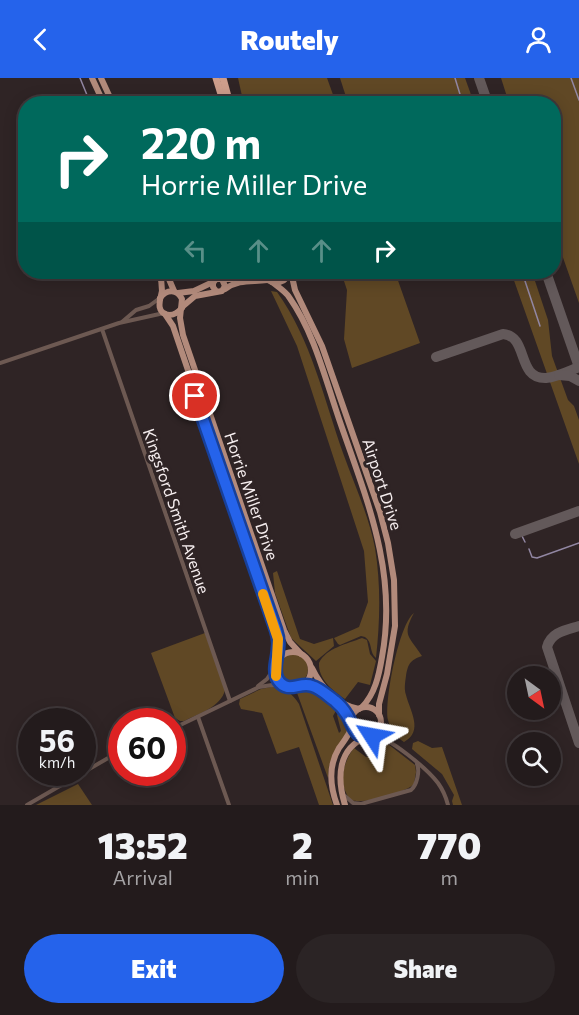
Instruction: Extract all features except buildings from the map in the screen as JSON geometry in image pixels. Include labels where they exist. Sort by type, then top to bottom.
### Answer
[{"type":"highway","points":[[216,78],[222,96]]},
{"type":"highway","points":[[223,78],[228,96]]},
{"type":"main road","points":[[92,78],[100,96]]},
{"type":"main road","points":[[101,78],[109,96]]},
{"type":"main road","points":[[161,279],[159,305],[165,314],[175,314],[192,297],[224,289],[232,284],[243,281],[284,281],[286,279]]},
{"type":"main road","points":[[170,279],[182,299],[182,307]]},
{"type":"main road","points":[[160,298],[167,292],[194,291],[216,279]]},
{"type":"main road","points":[[224,289],[225,284],[222,279],[233,279]]},
{"type":"main road","name":"Airport Drive","points":[[293,279],[295,290],[318,337],[332,375],[388,543],[394,580],[395,615],[392,652],[379,704],[379,715]]},
{"type":"main road","points":[[213,281],[216,291]]},
{"type":"main road","name":"Airport Drive","points":[[269,281],[289,297],[315,350],[372,517],[382,556],[386,599],[384,644],[375,687],[361,708]]},
{"type":"main road","name":"Horrie Miller Drive","points":[[182,307],[181,323],[191,358],[271,594],[288,638],[302,654]]},
{"type":"main road","name":"Horrie Miller Drive","points":[[165,314],[173,326],[276,630],[279,644],[276,665]]},
{"type":"main road","points":[[345,805],[339,774],[345,755],[353,744],[369,736],[379,730],[381,725],[379,715],[372,708],[345,704],[326,690],[302,654],[288,653],[282,656],[276,665],[276,676],[284,686],[295,688],[312,686],[342,708],[358,735],[369,736]]},
{"type":"main road","points":[[301,686],[310,677],[310,665]]},
{"type":"main road","points":[[336,805],[331,785],[331,771],[335,756],[351,725],[354,713],[361,708]]},
{"type":"street","points":[[119,324],[136,310],[149,306],[160,298]]},
{"type":"street","points":[[0,363],[102,329],[165,314]]},
{"type":"street","name":"Kingsford Smith Avenue","points":[[102,329],[230,700]]},
{"type":"street","points":[[252,690],[265,681],[276,665]]},
{"type":"street","points":[[186,723],[252,690],[270,685],[284,686]]},
{"type":"street","points":[[198,717],[229,805]]},
{"type":"street","points":[[369,736],[387,740],[417,764],[436,781],[448,805]]},
{"type":"street","points":[[27,805],[108,758]]},
{"type":"street","points":[[340,788],[347,799],[358,804],[400,794],[414,788],[419,768],[417,764]]},
{"type":"shaded area","points":[[238,78],[327,78],[333,96],[242,96]]},
{"type":"shaded area","points":[[340,78],[465,78],[471,96],[346,96]]},
{"type":"shaded area","points":[[501,78],[579,78],[579,303],[561,252],[561,96],[507,96]]},
{"type":"shaded area","points":[[343,279],[397,279],[420,343],[352,368],[344,339],[347,290]]},
{"type":"shaded area","points":[[513,279],[534,279],[548,320],[552,356],[568,400],[574,406],[579,420],[579,464]]},
{"type":"shaded area","points":[[271,291],[277,292],[289,310],[308,349],[369,524],[375,548],[379,589],[376,658],[365,637],[361,636],[340,645],[334,638],[359,627],[368,602],[364,551],[297,346]]},
{"type":"shaded area","points":[[277,571],[300,639],[314,644],[333,638],[334,646],[316,661],[291,638],[275,593],[273,573]]},
{"type":"shaded area","points":[[414,613],[408,632],[422,656],[412,661],[407,672],[405,690],[414,727],[410,737],[404,742],[398,738],[389,724],[388,697],[398,647],[408,620]]},
{"type":"shaded area","points":[[205,633],[225,690],[223,696],[202,713],[186,720],[186,708],[171,708],[151,653]]},
{"type":"shaded area","points":[[362,638],[367,640],[370,654],[376,661],[370,685],[358,682],[345,699],[324,679],[319,663],[332,650]]},
{"type":"shaded area","points":[[293,654],[304,658],[308,669],[304,680],[293,684],[282,680],[278,669],[282,658]]},
{"type":"shaded area","points":[[271,687],[287,691],[299,704],[333,805],[319,805],[299,747],[277,754],[262,713],[241,709],[240,699]]},
{"type":"shaded area","points":[[307,687],[315,689],[338,707],[333,716],[339,733],[341,731],[337,715],[341,710],[349,723],[349,728],[329,766],[328,778],[296,690]]},
{"type":"shaded area","points":[[384,741],[415,765],[414,784],[402,791],[383,797],[364,801],[351,800],[343,781],[350,754],[354,748],[366,757],[372,756]]},
{"type":"shaded area","points":[[418,741],[432,748],[442,747],[462,805],[453,805],[454,795],[442,774],[412,749],[413,743]]},
{"type":"shaded area","points":[[74,786],[79,786],[92,805],[36,805]]},
{"type":"waterway","points":[[80,78],[87,95]]},
{"type":"waterway","points":[[455,78],[461,96]]},
{"type":"waterway","points":[[571,78],[579,100]]},
{"type":"waterway","points":[[524,279],[540,326]]},
{"type":"waterway","points":[[522,536],[525,542]]},
{"type":"waterway","points":[[529,549],[532,557],[537,558],[579,543]]},
{"type":"taxiway","points":[[479,78],[485,96]]},
{"type":"taxiway","points":[[548,279],[579,367]]},
{"type":"taxiway","points":[[436,357],[503,334],[516,342],[530,372],[537,376],[546,378],[579,367]]},
{"type":"taxiway","points":[[559,375],[570,376],[579,381]]},
{"type":"taxiway","points":[[515,534],[579,511]]},
{"type":"taxiway","points":[[579,626],[555,635],[547,647],[579,743]]},
{"type":"slow traffic","points":[[263,594],[278,639],[276,676]]},
{"type":"route","points":[[195,396],[276,630],[279,644],[275,672],[278,680],[288,687],[309,685],[315,687],[342,708],[354,732],[362,737],[372,736]]}]
